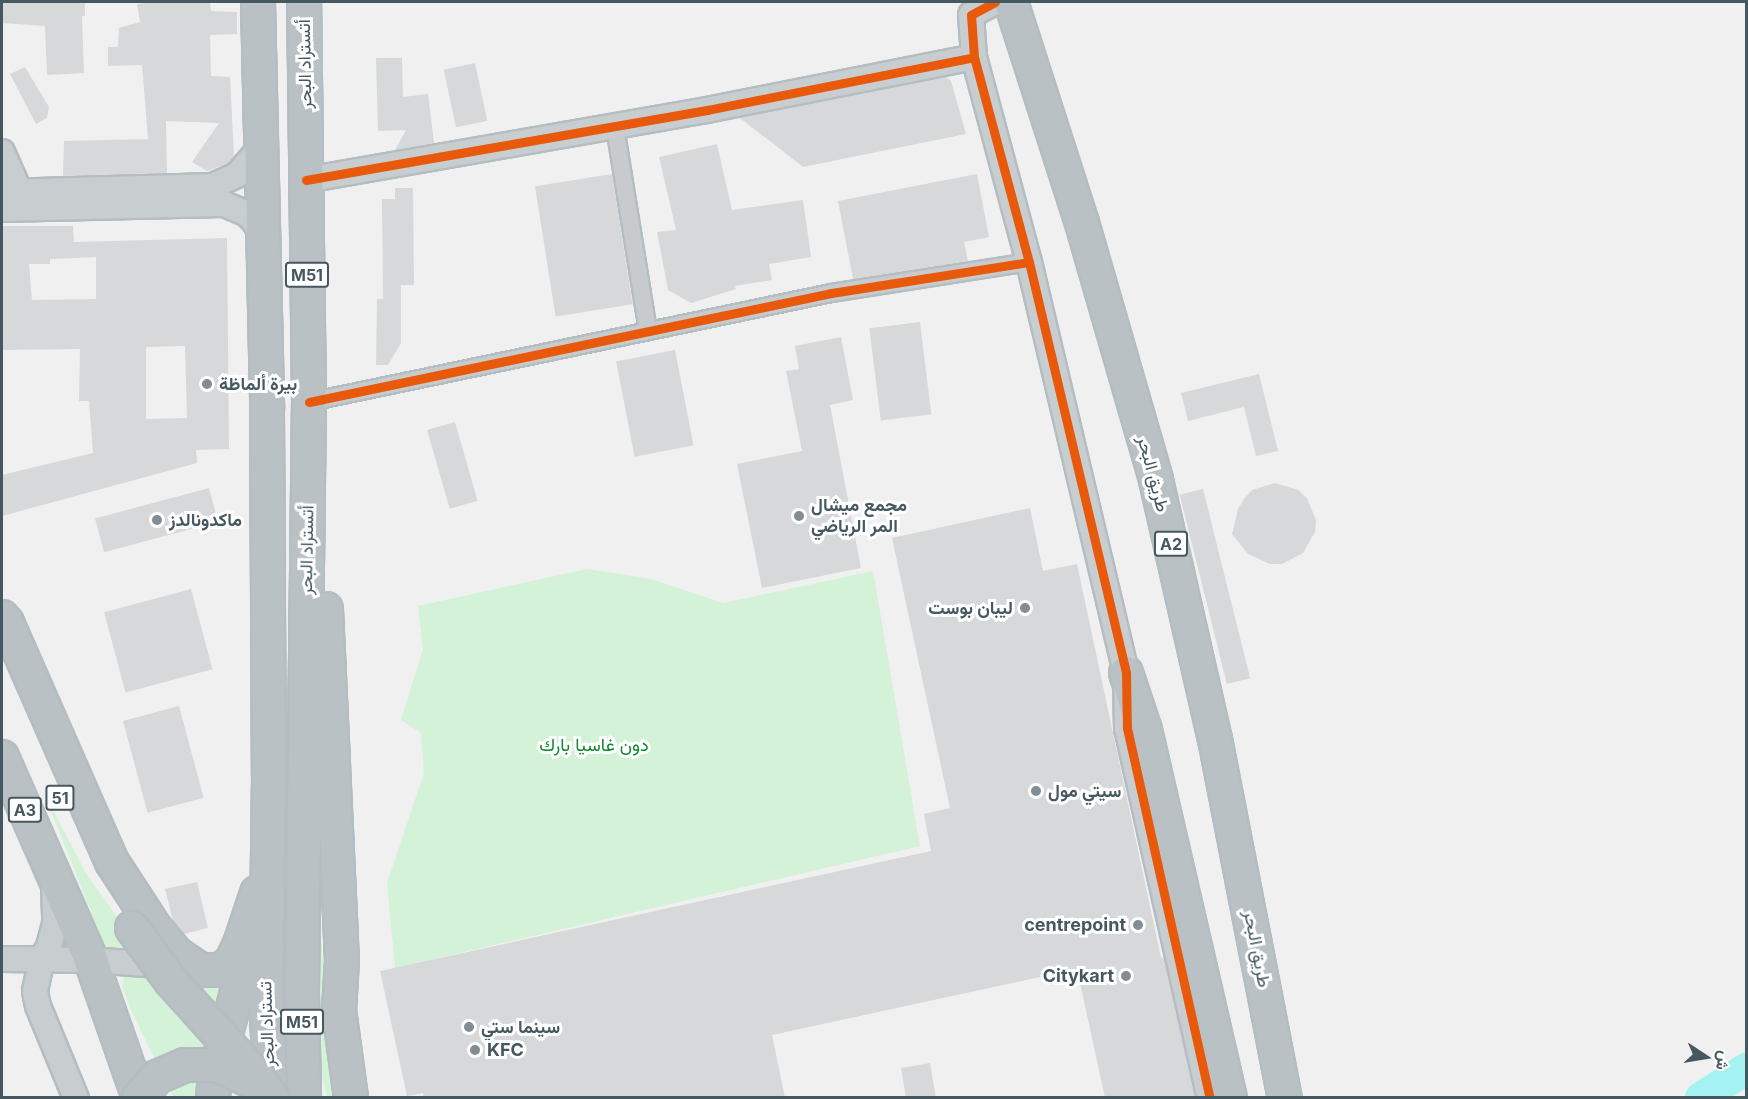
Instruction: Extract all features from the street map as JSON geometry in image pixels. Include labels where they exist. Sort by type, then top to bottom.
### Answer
[{"type":"highway","name":"M51","points":[[258,2],[265,242],[269,778]]},
{"type":"highway","name":"أتستراد البحر","points":[[304,2],[309,402],[302,990],[304,1098]]},
{"type":"highway","name":"طريق البحر","points":[[1011,2],[1078,212],[1156,480],[1215,740],[1285,1098]]},
{"type":"highway","points":[[307,549],[326,598],[342,960],[339,1010],[351,1098]]},
{"type":"highway","points":[[2,617],[7,623],[112,862],[170,947],[189,964],[201,970],[218,970],[232,962],[257,893]]},
{"type":"highway","name":"51","points":[[2,661],[77,835],[116,905],[171,981],[252,1071],[271,1098]]},
{"type":"highway","points":[[1126,673],[1145,730],[1230,1098]]},
{"type":"highway","name":"A3","points":[[2,757],[49,863]]},
{"type":"highway","points":[[213,1098],[230,1015],[248,957],[269,778]]},
{"type":"highway","name":"تستراد البحر","points":[[269,778],[266,951],[267,1034],[271,1098]]},
{"type":"highway","points":[[49,863],[91,960],[139,1098]]},
{"type":"highway","points":[[342,960],[371,1098]]},
{"type":"highway","points":[[119,1036],[126,1098]]},
{"type":"highway","points":[[119,1036],[143,1066],[160,1098]]},
{"type":"highway","points":[[139,1098],[146,1087],[169,1070],[202,1063],[217,1065],[251,1079],[271,1098]]},
{"type":"street","points":[[995,2],[971,15],[974,57],[1029,262],[1126,673],[1127,728],[1210,1098]]},
{"type":"street","points":[[306,180],[615,127],[974,57]]},
{"type":"street","points":[[615,127],[648,330]]},
{"type":"street","points":[[2,209],[16,197],[213,186],[237,175],[262,146]]},
{"type":"street","points":[[2,152],[16,197]]},
{"type":"street","points":[[16,197],[224,204],[242,211],[255,222],[265,242]]},
{"type":"street","points":[[309,402],[831,293],[1029,262]]},
{"type":"street","points":[[49,863],[56,914],[51,941],[42,958],[36,982],[36,998],[76,1098]]},
{"type":"street","points":[[2,959],[91,960],[201,970]]},
{"type":"green space","name":"دون غاسيا بارك","points":[[587,569],[651,579],[723,603],[873,571],[920,846],[395,968],[387,883],[424,773],[421,733],[401,720],[423,649],[418,606]]},
{"type":"green space","points":[[42,789],[86,873],[139,948],[106,949]]},
{"type":"green space","points":[[321,936],[327,1014],[339,1097],[327,1097],[319,1066],[316,951]]},
{"type":"green space","points":[[233,970],[202,1097],[173,1097],[131,1010],[122,986],[124,977],[127,973]]},
{"type":"building","points":[[2,2],[85,2],[85,16],[82,16],[84,73],[47,75],[45,26],[2,23]]},
{"type":"building","points":[[210,2],[211,11],[237,12],[237,34],[210,35],[211,76],[230,77],[234,156],[228,163],[207,171],[192,162],[219,123],[166,121],[167,173],[63,176],[64,141],[148,139],[142,65],[108,66],[108,47],[118,47],[119,28],[140,22],[137,4]]},
{"type":"building","points":[[376,58],[402,58],[403,97],[428,94],[434,143],[395,150],[406,130],[378,131]]},
{"type":"building","points":[[475,63],[487,121],[456,127],[444,70]]},
{"type":"building","points":[[25,67],[49,107],[47,118],[36,124],[10,74]]},
{"type":"building","points":[[946,77],[951,81],[966,134],[803,167],[740,118]]},
{"type":"building","points":[[717,144],[732,210],[803,200],[811,257],[769,264],[772,280],[735,286],[736,289],[691,303],[668,290],[657,232],[676,230],[659,157]]},
{"type":"building","points":[[612,174],[633,304],[556,317],[535,186]]},
{"type":"building","points":[[977,174],[989,237],[964,242],[968,261],[853,279],[838,201]]},
{"type":"building","points":[[395,188],[413,188],[414,285],[401,285],[401,343],[388,365],[376,365],[377,299],[383,299],[382,199],[395,199]]},
{"type":"building","name":"بيرة ألماظة","points":[[2,226],[73,226],[74,242],[227,238],[229,449],[196,450],[197,463],[2,516],[2,475],[93,453],[89,401],[79,401],[80,349],[2,350]],"holes":[[[96,257],[96,299],[32,300],[29,264],[50,264],[50,259]],[[185,346],[187,418],[146,419],[146,347]]]},
{"type":"building","points":[[920,322],[931,414],[881,421],[869,328]]},
{"type":"building","name":"مجمع ميشال المر الرياضي","points":[[841,337],[853,400],[830,405],[861,568],[762,588],[737,464],[802,451],[786,371],[799,369],[795,346]]},
{"type":"building","points":[[675,350],[694,445],[635,457],[616,361]]},
{"type":"building","points":[[1259,374],[1278,451],[1256,456],[1244,407],[1188,421],[1181,393]]},
{"type":"building","points":[[455,422],[478,501],[450,509],[427,430]]},
{"type":"building","points":[[1275,483],[1298,490],[1307,498],[1316,520],[1315,532],[1303,553],[1282,564],[1270,564],[1248,554],[1232,534],[1238,509],[1244,499],[1252,490]]},
{"type":"building","name":"ماكدونالدز","points":[[209,488],[218,522],[104,552],[95,519]]},
{"type":"building","points":[[1203,489],[1250,678],[1227,684],[1180,495]]},
{"type":"building","name":"سيتي مول","points":[[1030,508],[1043,571],[1077,564],[1161,958],[1164,957],[1195,1098],[1105,1098],[1077,969],[772,1035],[785,1098],[424,1098],[423,1093],[407,1096],[380,971],[931,851],[924,814],[950,808],[892,538]]},
{"type":"building","points":[[191,589],[212,669],[126,692],[104,612]]},
{"type":"building","points":[[179,706],[204,798],[148,813],[123,721]]},
{"type":"building","points":[[197,882],[208,928],[184,934],[173,921],[165,889]]},
{"type":"building","points":[[930,1063],[936,1098],[906,1098],[901,1068]]},
{"type":"waterway","points":[[1701,1098],[1746,1069]]},
{"type":"cycle path","points":[[995,2],[971,15],[974,57],[1029,262],[1126,673],[1127,728],[1210,1098]]},
{"type":"cycle path","points":[[306,180],[707,110],[974,57]]},
{"type":"cycle path","points":[[309,402],[831,293],[1029,262]]},
{"type":"place","name":"بيرة ألماظة","points":[[207,384]]},
{"type":"place","name":"مجمع ميشال المر الرياضي","points":[[799,516]]},
{"type":"place","name":"ماكدونالدز","points":[[157,520]]},
{"type":"place","name":"ليبان بوست","points":[[1025,608]]},
{"type":"place","name":"سيتي مول","points":[[1036,791]]},
{"type":"place","name":"centrepoint","points":[[1138,925]]},
{"type":"place","name":"Citykart","points":[[1126,976]]},
{"type":"place","name":"سينما ستي","points":[[469,1027]]},
{"type":"place","name":"KFC","points":[[475,1050]]}]
